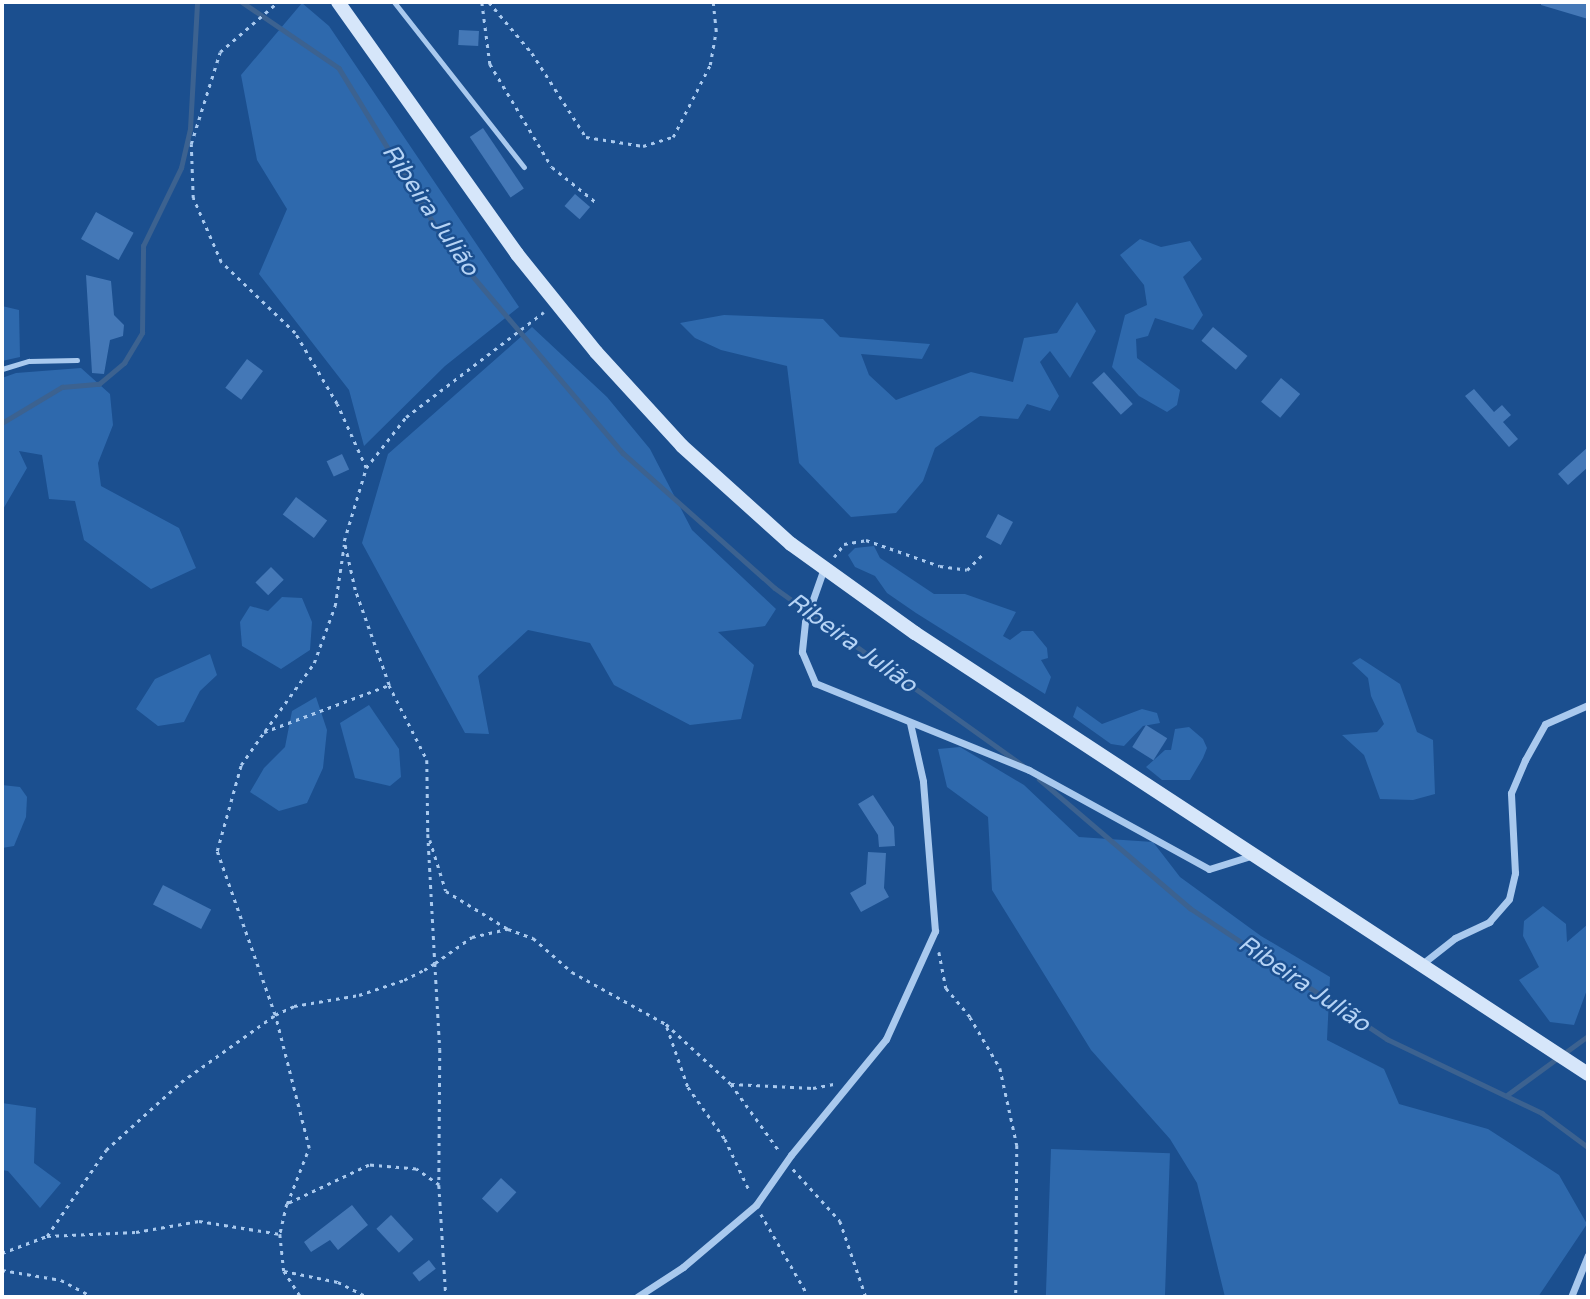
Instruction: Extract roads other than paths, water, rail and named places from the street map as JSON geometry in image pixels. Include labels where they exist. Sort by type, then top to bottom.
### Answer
[{"type":"main road","points":[[338,2],[556,303],[682,446],[791,544],[915,633],[1588,1074]]},
{"type":"street","points":[[825,568],[805,622],[802,652],[815,683],[1029,770],[1209,869],[1254,855]]},
{"type":"street","points":[[1422,965],[1455,938],[1489,922],[1509,899],[1515,873],[1511,793],[1545,724],[1588,705]]},
{"type":"street","points":[[637,1297],[683,1267],[756,1205],[786,1161],[887,1040],[935,931],[923,781],[910,723]]},
{"type":"street","points":[[1571,1297],[1588,1255]]},
{"type":"lane","points":[[394,2],[524,167]]},
{"type":"lane","points":[[2,369],[29,361],[77,360]]},
{"type":"waterway","points":[[2,423],[62,387],[99,384],[124,363],[142,333],[143,246],[181,168],[190,129],[197,2]]},
{"type":"waterway","name":"Ribeira Julião","points":[[242,2],[339,68],[449,248],[623,453],[775,588],[1022,765]]},
{"type":"waterway","name":"Ribeira Julião","points":[[1039,779],[1190,908],[1387,1039],[1542,1113],[1588,1147]]},
{"type":"waterway","points":[[1507,1095],[1588,1036]]}]
